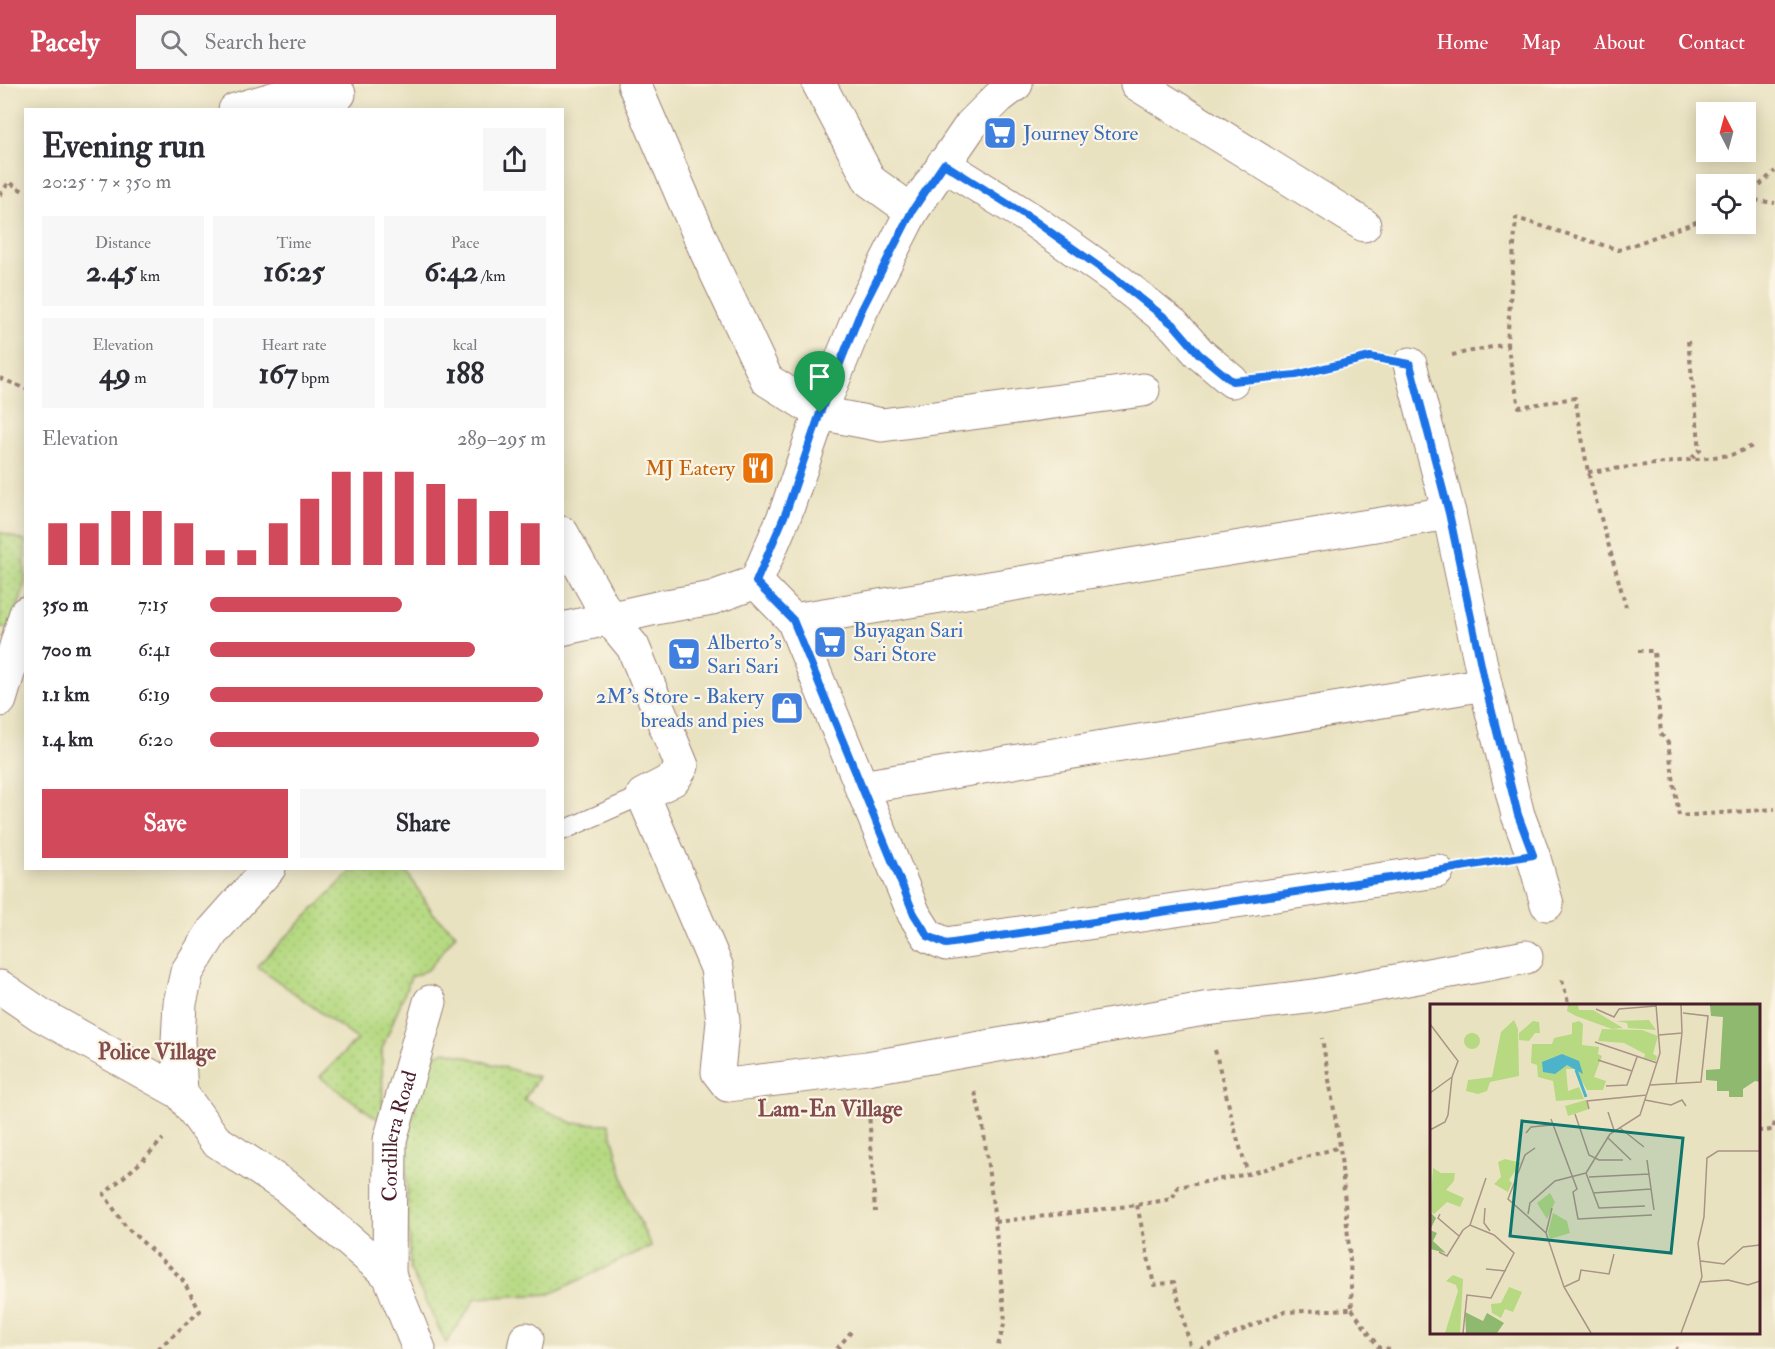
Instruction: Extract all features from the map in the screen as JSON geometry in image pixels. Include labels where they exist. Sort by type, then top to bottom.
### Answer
[{"type":"street","points":[[634,84],[707,253],[767,380],[820,413],[882,425],[1143,390]]},
{"type":"street","points":[[819,84],[870,181],[912,211]]},
{"type":"street","points":[[564,629],[712,598],[756,582],[786,512],[820,413],[861,311],[912,211],[971,125],[999,97],[1016,84]]},
{"type":"street","points":[[1137,84],[1364,225]]},
{"type":"street","points":[[242,108],[279,97],[340,96]]},
{"type":"street","points":[[944,164],[1032,219],[1116,279],[1174,325],[1199,354],[1232,381]]},
{"type":"street","points":[[1410,364],[1449,513],[1485,684],[1518,815],[1533,855],[1547,904]]},
{"type":"street","points":[[793,620],[1449,513]]},
{"type":"street","points":[[564,537],[609,618],[633,647],[682,766],[674,779],[643,795],[717,968],[723,1021],[718,1072],[728,1085],[867,1068],[1204,1009],[1315,996],[1526,957]]},
{"type":"street","points":[[756,582],[793,620],[914,914],[928,936],[946,944],[1437,871]]},
{"type":"street","points":[[0,700],[24,620]]},
{"type":"street","points":[[861,787],[1485,684]]},
{"type":"street","points":[[187,1101],[178,1041],[180,1003],[187,972],[213,931],[267,870]]},
{"type":"street","points":[[0,987],[187,1101]]},
{"type":"street","name":"Cordillera Road","points":[[419,1349],[389,1275],[390,1140],[430,1002]]},
{"type":"street","name":"Cordillera Road","points":[[187,1101],[215,1140],[288,1188],[389,1275]]},
{"type":"lane","points":[[564,830],[643,795]]},
{"type":"path","points":[[1756,189],[1775,171]]},
{"type":"path","points":[[0,195],[9,182],[24,192]]},
{"type":"path","points":[[1756,200],[1775,203]]},
{"type":"path","points":[[1626,607],[1588,472],[1575,398],[1519,407],[1507,344],[1516,218],[1619,250],[1696,222]]},
{"type":"path","points":[[1688,341],[1700,450],[1692,458]]},
{"type":"path","points":[[1232,381],[1296,375],[1370,357],[1410,364],[1507,344]]},
{"type":"path","points":[[0,378],[24,388]]},
{"type":"path","points":[[1588,472],[1731,455],[1755,445]]},
{"type":"path","points":[[1638,651],[1654,651],[1661,734],[1668,743],[1679,816],[1775,809]]},
{"type":"path","points":[[1437,871],[1533,855]]},
{"type":"path","points":[[1315,996],[1340,1146],[1352,1309],[1379,1348],[1390,1349]]},
{"type":"path","points":[[1204,1009],[1248,1174]]},
{"type":"path","points":[[967,1049],[982,1126],[1005,1321],[997,1349]]},
{"type":"path","points":[[867,1068],[875,1212]]},
{"type":"path","points":[[158,1349],[200,1311],[182,1280],[126,1227],[104,1194],[141,1162],[187,1101]]},
{"type":"path","points":[[1760,1131],[1773,1130],[1775,1122]]},
{"type":"path","points":[[995,1222],[1172,1199],[1178,1187],[1248,1174],[1340,1146]]},
{"type":"path","points":[[1137,1205],[1154,1285],[1174,1282],[1191,1349]]},
{"type":"path","points":[[1200,1349],[1283,1312],[1352,1309]]},
{"type":"path","points":[[837,1349],[850,1332]]},
{"type":"green space","points":[[0,532],[24,541],[24,587],[11,631],[0,626]]},
{"type":"green space","points":[[353,870],[406,870],[433,913],[456,934],[428,970],[411,977],[382,1049],[383,1123],[320,1077],[357,1039],[257,966]]},
{"type":"green space","points":[[446,1051],[538,1077],[524,1100],[573,1123],[609,1124],[628,1196],[651,1246],[550,1294],[476,1298],[446,1343],[410,1269],[406,1165],[410,1129],[427,1058]]},
{"type":"place","name":"Journey Store","points":[[1000,133]]},
{"type":"place","name":"MJ Eatery","points":[[758,468]]},
{"type":"place","name":"Buyagan Sari Sari Store","points":[[830,642]]},
{"type":"place","name":"Alberto's Sari Sari","points":[[684,654]]},
{"type":"place","name":"2M's Store - Bakery breads and pies","points":[[787,708]]},
{"type":"district","name":"Police Village","points":[[157,1051]]},
{"type":"district","name":"Lam-En Village","points":[[830,1108]]},
{"type":"route","points":[[944,164],[1032,219],[1116,279],[1174,325],[1199,354],[1232,381],[1296,375],[1370,357],[1410,364],[1449,513],[1485,684],[1518,815],[1533,855],[946,944],[928,936],[914,914],[896,872],[793,620],[756,582],[786,512],[820,413],[861,311],[912,211],[944,164]]}]
